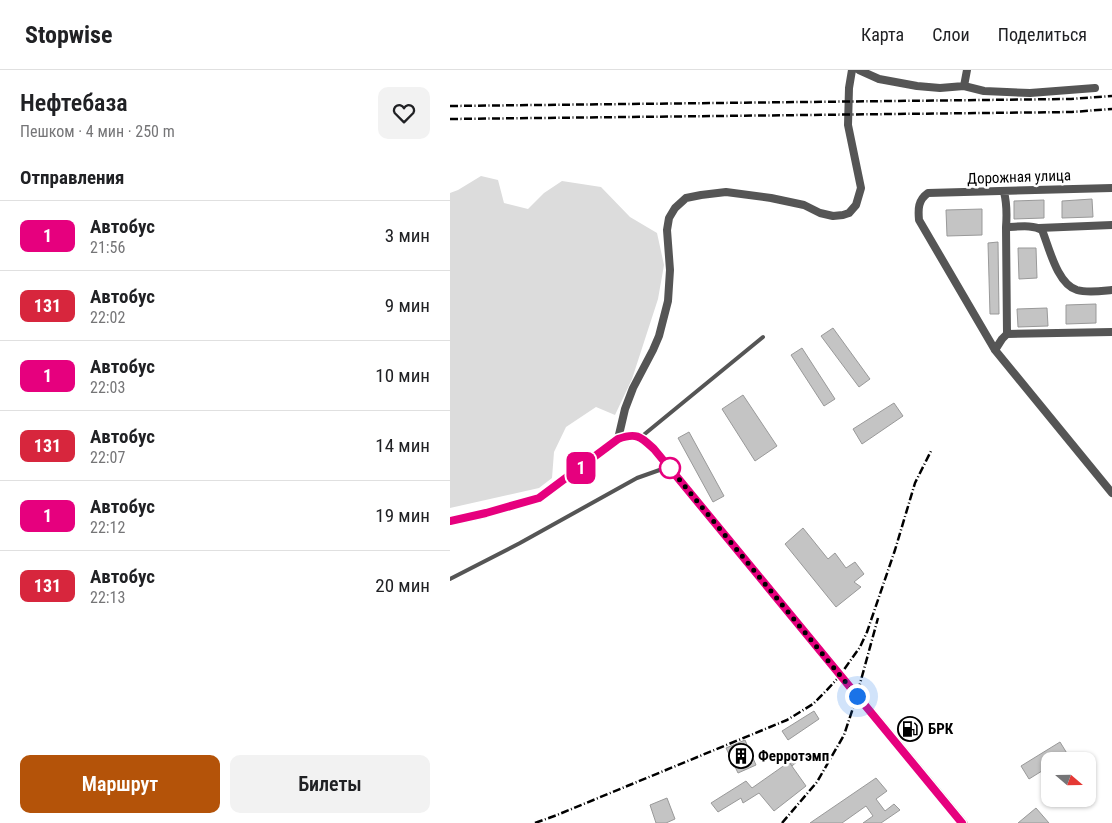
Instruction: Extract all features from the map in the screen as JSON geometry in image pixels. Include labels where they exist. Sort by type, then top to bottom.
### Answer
[{"type":"street","points":[[618,439],[625,409],[633,388],[659,336],[668,300],[670,270],[667,230],[669,218],[675,208],[686,198],[726,192],[804,205],[820,213],[833,216],[849,213],[856,205],[861,188],[848,125],[849,88],[852,70]]},
{"type":"street","points":[[859,70],[879,79],[940,88],[964,86],[984,91],[1030,93],[1095,88]]},
{"type":"street","points":[[964,86],[967,70]]},
{"type":"street","name":"Дорожная улица","points":[[995,350],[919,220],[920,200],[928,193],[1112,188]]},
{"type":"street","points":[[1004,192],[1007,204],[1007,334]]},
{"type":"street","points":[[1006,227],[1039,228],[1112,225]]},
{"type":"street","points":[[1039,228],[1042,230],[1056,268],[1066,283],[1076,289],[1086,291],[1112,290]]},
{"type":"street","points":[[1112,332],[1007,334],[995,350],[1112,493]]},
{"type":"street","points":[[450,521],[539,498],[618,439],[628,435],[641,437],[669,467],[962,823]]},
{"type":"lane","points":[[641,437],[763,337]]},
{"type":"lane","points":[[450,579],[637,478],[669,467]]},
{"type":"shaded area","points":[[481,176],[498,180],[504,203],[528,209],[544,193],[562,181],[601,187],[630,217],[657,233],[664,265],[658,299],[632,379],[615,415],[596,407],[566,427],[554,452],[552,478],[539,488],[450,508],[450,193]]},
{"type":"building","points":[[1092,199],[1093,217],[1062,218],[1062,201]]},
{"type":"building","points":[[1044,200],[1044,218],[1014,219],[1014,201]]},
{"type":"building","points":[[982,209],[982,235],[947,236],[946,210]]},
{"type":"building","points":[[998,242],[999,314],[990,314],[988,243]]},
{"type":"building","points":[[1018,248],[1036,248],[1037,278],[1019,279]]},
{"type":"building","points":[[1096,304],[1096,323],[1066,324],[1066,305]]},
{"type":"building","points":[[1047,308],[1048,326],[1018,327],[1017,309]]},
{"type":"building","points":[[833,328],[870,379],[859,387],[821,336]]},
{"type":"building","points":[[802,348],[835,399],[824,406],[791,355]]},
{"type":"building","points":[[743,395],[777,446],[755,461],[722,409]]},
{"type":"building","points":[[894,403],[903,416],[862,444],[853,429]]},
{"type":"building","points":[[689,432],[724,496],[713,502],[678,438]]},
{"type":"building","points":[[803,528],[828,559],[835,553],[846,568],[855,562],[864,574],[854,582],[861,587],[836,607],[785,544]]},
{"type":"building","points":[[814,711],[819,719],[788,740],[782,731]]},
{"type":"building","name":"Ферротэмп","points":[[745,740],[756,765],[738,773],[726,748]]},
{"type":"building","points":[[1060,742],[1066,752],[1044,752]]},
{"type":"building","points":[[795,753],[800,759],[792,766],[787,759]]},
{"type":"building","points":[[1041,754],[1041,772],[1029,779],[1021,766]]},
{"type":"building","points":[[789,762],[806,786],[774,811],[759,793],[743,803],[741,798],[718,812],[711,803],[746,781],[752,788]]},
{"type":"building","points":[[876,778],[887,791],[876,799],[885,811],[894,804],[900,810],[881,823],[863,823],[873,816],[866,806],[842,823],[810,823]]},
{"type":"building","points":[[667,798],[675,819],[666,823],[656,823],[650,805]]},
{"type":"building","points":[[1036,808],[1049,823],[1018,823]]},
{"type":"railway","points":[[450,106],[1071,99],[1112,96]]},
{"type":"railway","points":[[450,119],[1072,112],[1112,109]]},
{"type":"railway","points":[[535,823],[787,720],[813,704],[838,678],[860,647],[867,632],[895,550],[915,483],[931,451]]},
{"type":"railway","points":[[782,823],[817,782],[844,735],[878,618]]},
{"type":"bus line","name":"1","points":[[450,521],[539,498],[618,439],[628,435],[641,437],[654,449],[962,823]]},
{"type":"place","name":"БРК","points":[[910,729]]},
{"type":"place","name":"Ферротэмп","points":[[741,756]]},
{"type":"route","points":[[670,468],[857,696]]}]
